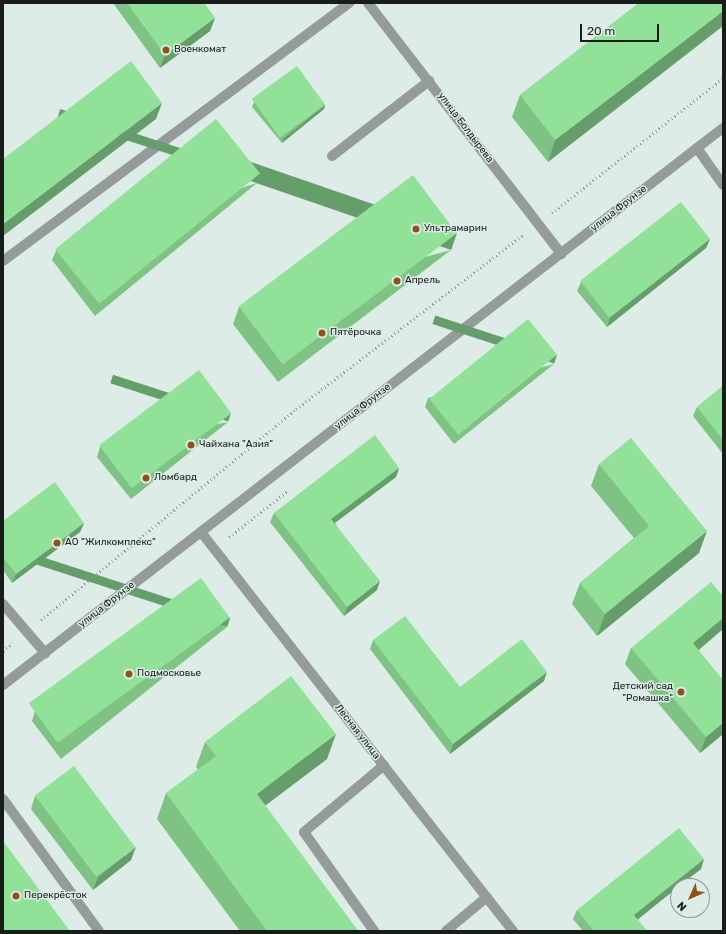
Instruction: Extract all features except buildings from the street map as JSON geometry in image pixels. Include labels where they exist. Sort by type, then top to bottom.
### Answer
[{"type":"street","points":[[3,261],[349,3]]},
{"type":"street","name":"улица Болдырева","points":[[368,3],[561,254]]},
{"type":"street","points":[[332,156],[429,81]]},
{"type":"street","name":"улица Фрунзе","points":[[3,686],[723,128]]},
{"type":"street","points":[[697,148],[723,185]]},
{"type":"street","name":"Лесная улица","points":[[201,532],[513,931]]},
{"type":"street","points":[[3,604],[45,653]]},
{"type":"street","points":[[374,931],[304,832],[384,765]]},
{"type":"street","points":[[3,799],[98,931]]},
{"type":"street","points":[[446,931],[487,897]]},
{"type":"path","points":[[3,651],[296,409],[538,224],[723,78]]},
{"type":"path","points":[[226,539],[295,485]]},
{"type":"place","name":"Военкомат","points":[[166,50]]},
{"type":"place","name":"Ультрамарин","points":[[416,229]]},
{"type":"place","name":"Апрель","points":[[397,281]]},
{"type":"place","name":"Пятёрочка","points":[[322,333]]},
{"type":"place","name":"Чайхана \"Азия\"","points":[[191,445]]},
{"type":"place","name":"Ломбард","points":[[146,478]]},
{"type":"place","name":"АО \"Жилкомплекс\"","points":[[57,543]]},
{"type":"place","name":"Подмосковье","points":[[129,674]]},
{"type":"place","name":"Детский сад \"Ромашка\"","points":[[681,692]]},
{"type":"place","name":"Перекрёсток","points":[[16,896]]}]
